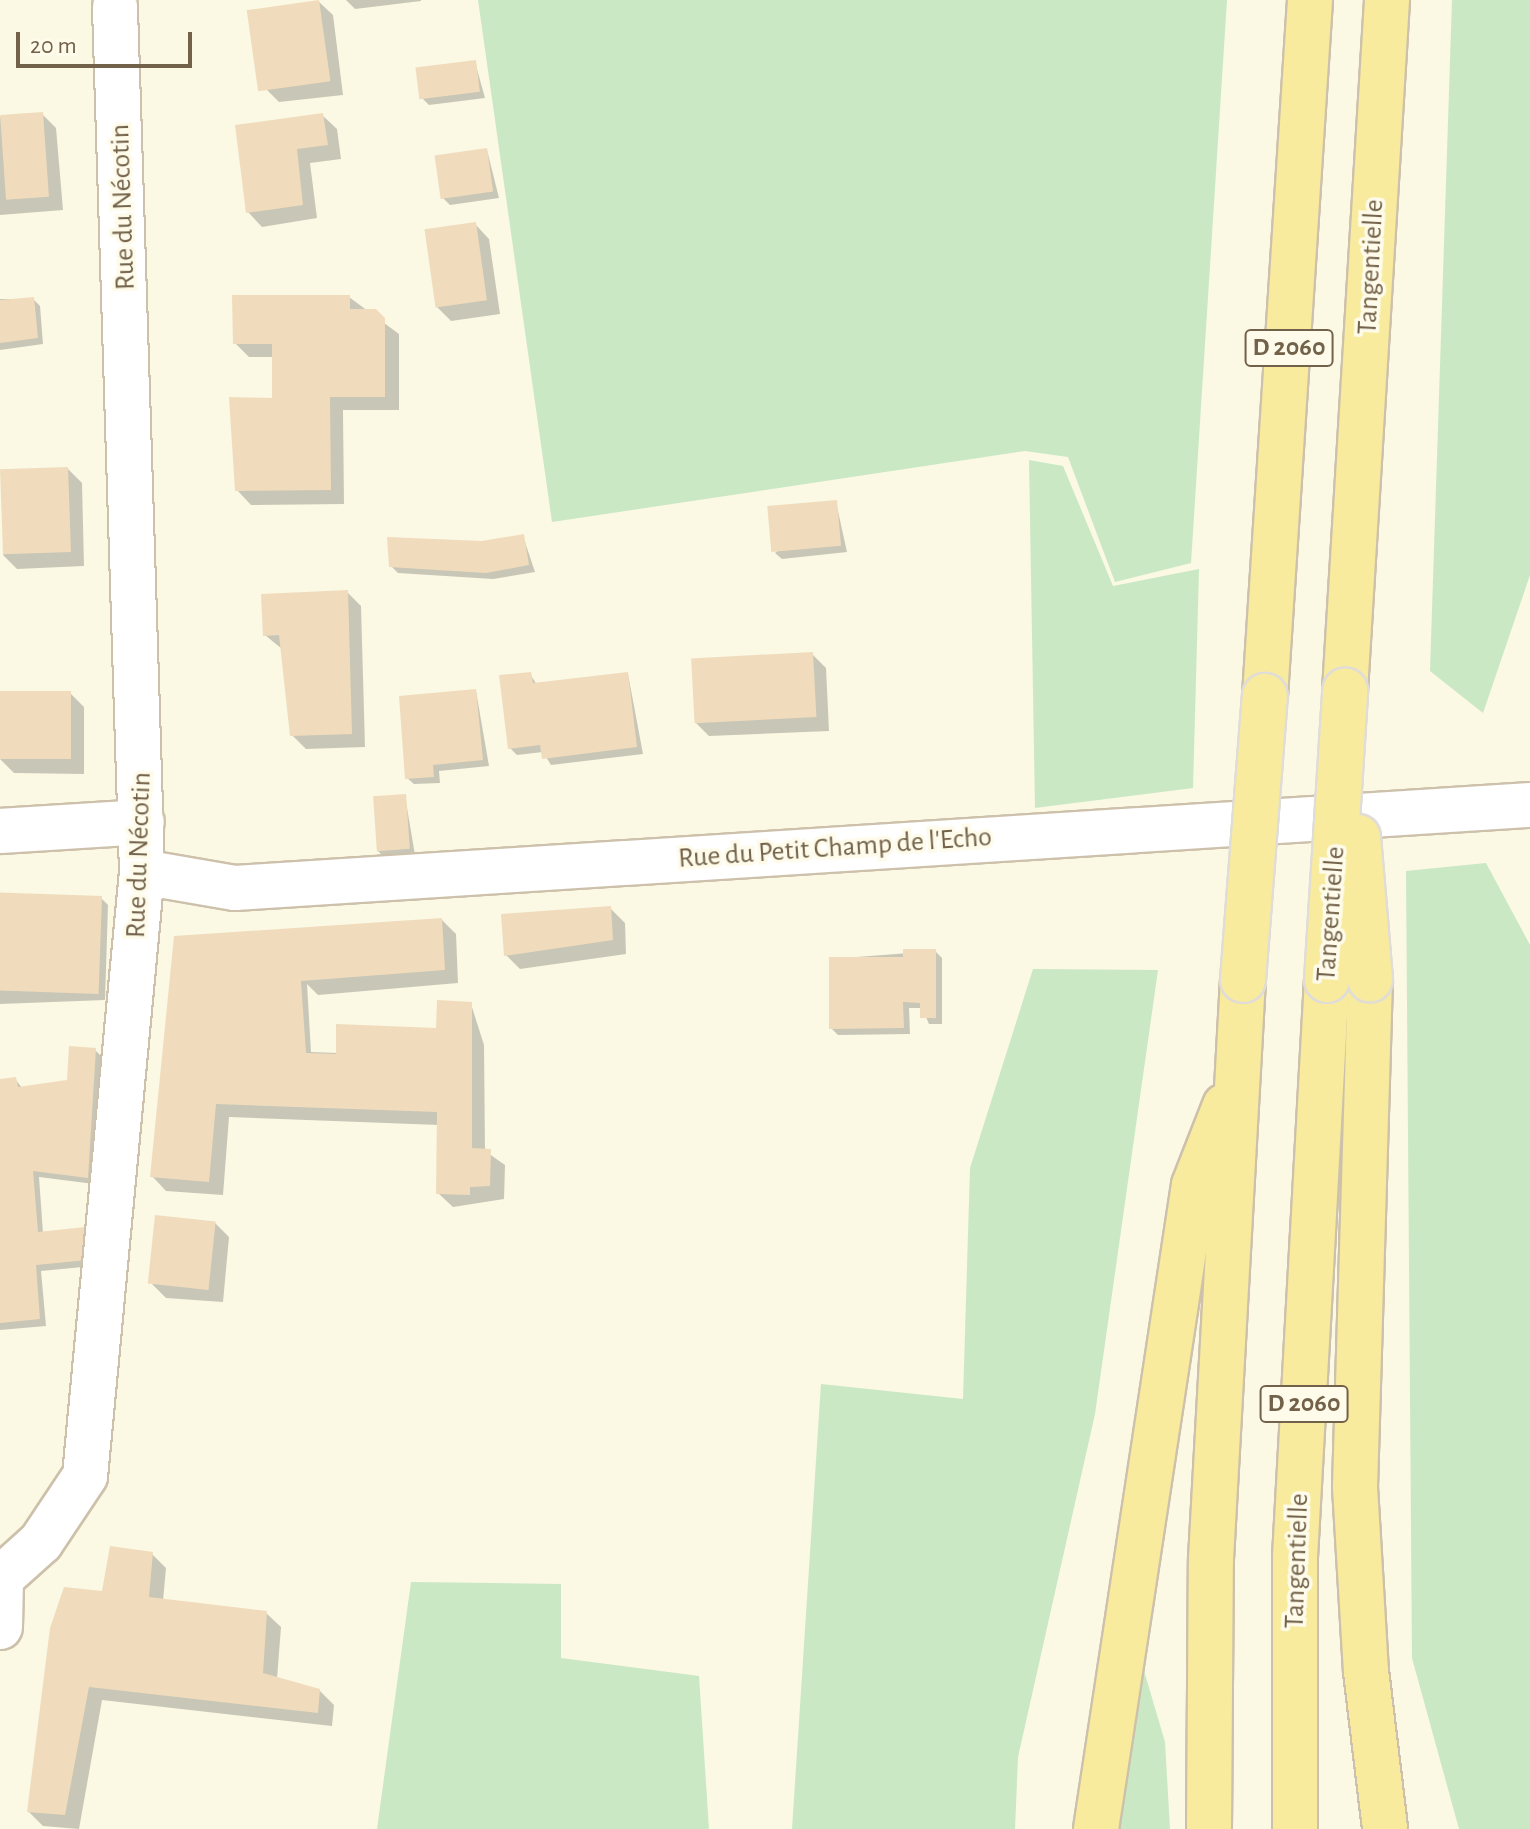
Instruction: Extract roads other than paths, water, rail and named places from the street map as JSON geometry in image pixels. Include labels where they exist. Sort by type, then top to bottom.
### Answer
[{"type":"main road","name":"D 2060","points":[[1209,1829],[1211,1559],[1243,980],[1265,696],[1310,0]]},
{"type":"main road","name":"Tangentielle","points":[[1295,1829],[1295,1557],[1387,0]]},
{"type":"main road","points":[[1345,691],[1370,979],[1355,1487],[1366,1671],[1385,1829]]},
{"type":"main road","points":[[1096,1829],[1194,1185],[1240,1066]]},
{"type":"street","name":"Rue du Nécotin","points":[[0,1627],[0,1578],[41,1542],[85,1476],[142,872],[117,49],[113,2]]},
{"type":"street","name":"Rue du Petit Champ de l'Echo","points":[[142,872],[235,888],[1530,805]]},
{"type":"street","points":[[0,831],[142,822]]}]
